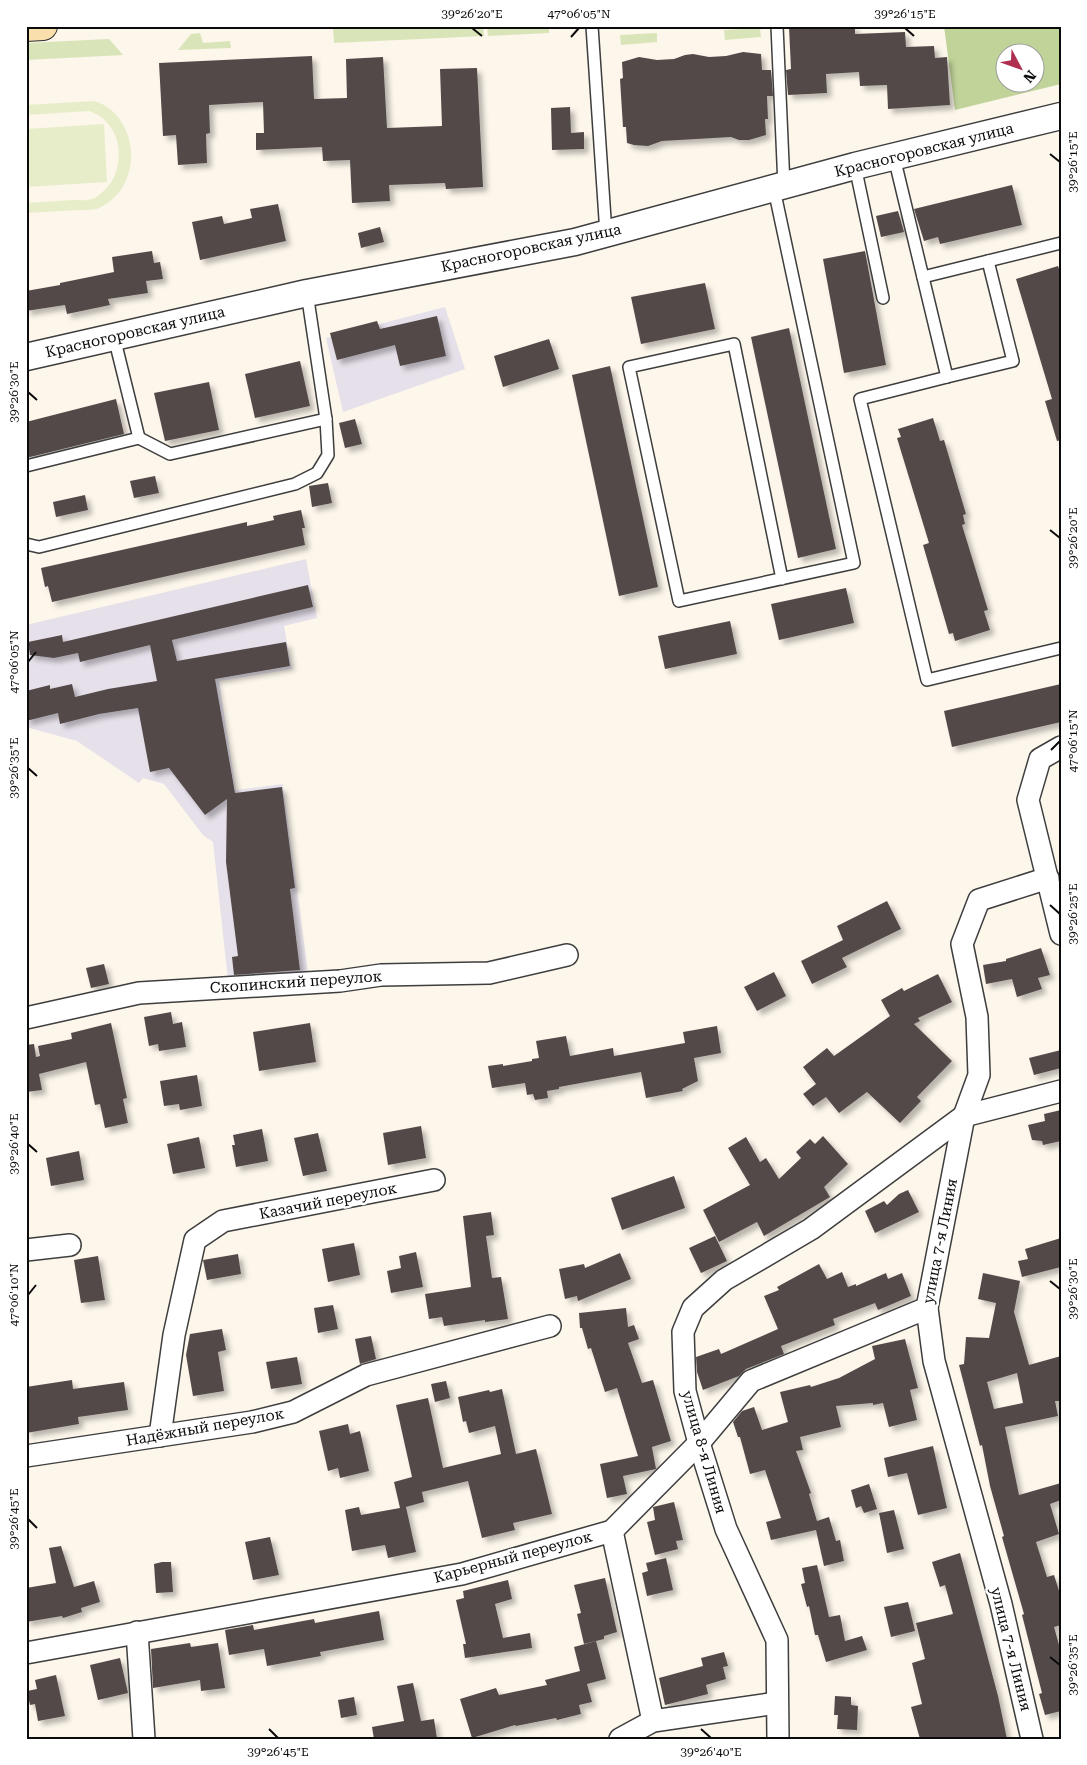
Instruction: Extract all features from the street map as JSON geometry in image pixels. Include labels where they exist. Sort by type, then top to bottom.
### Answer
[{"type":"main road","points":[[26,27],[43,26]]},
{"type":"street","name":"Красногоровская улица","points":[[26,357],[307,293],[575,242],[855,166],[1061,116]]},
{"type":"street","points":[[1061,747],[1040,759],[1028,800],[1061,934]]},
{"type":"street","name":"улица 7-я Линия","points":[[1032,1739],[1000,1604],[934,1361],[927,1308],[964,1116],[979,1075],[978,1017],[962,944],[979,900],[1048,878]]},
{"type":"street","name":"Скопинский переулок","points":[[26,1018],[139,993],[381,976],[489,973],[567,955]]},
{"type":"street","points":[[964,1116],[1061,1091]]},
{"type":"street","name":"улица 8-я Линия","points":[[778,1739],[777,1640],[726,1528],[699,1443],[685,1391],[683,1332],[693,1308],[724,1280],[811,1229],[964,1116]]},
{"type":"street","name":"Казачий переулок","points":[[160,1436],[174,1335],[195,1240],[222,1221],[434,1180]]},
{"type":"street","points":[[26,1250],[70,1245]]},
{"type":"street","name":"Карьерный переулок","points":[[26,1653],[462,1574],[612,1531],[699,1443],[751,1381],[927,1308]]},
{"type":"street","name":"Надёжный переулок","points":[[26,1456],[252,1422],[293,1412],[366,1375],[550,1326]]},
{"type":"street","points":[[612,1531],[653,1720]]},
{"type":"street","points":[[137,1632],[144,1739]]},
{"type":"street","points":[[620,1739],[653,1720],[777,1703]]},
{"type":"lane","points":[[592,26],[606,234]]},
{"type":"lane","points":[[777,26],[779,187],[854,563],[782,579],[679,601],[629,367],[734,344],[782,579]]},
{"type":"lane","points":[[894,158],[947,377]]},
{"type":"lane","points":[[855,166],[883,298]]},
{"type":"lane","points":[[923,277],[1061,243]]},
{"type":"lane","points":[[988,261],[1012,362],[860,399],[927,680],[1061,648]]},
{"type":"lane","points":[[26,544],[39,547],[295,484],[317,473],[328,455],[326,419],[307,293]]},
{"type":"lane","points":[[114,337],[139,438]]},
{"type":"lane","points":[[26,466],[139,438],[170,454],[326,419]]},
{"type":"shaded area","points":[[445,307],[465,369],[343,412],[326,338]]},
{"type":"shaded area","points":[[306,559],[317,618],[284,626],[292,669],[219,681],[236,790],[283,784],[308,973],[228,980],[213,842],[203,835],[164,784],[143,778],[139,783],[77,741],[26,727],[26,625]]},
{"type":"green space","points":[[483,26],[484,36],[334,43],[333,27]]},
{"type":"green space","points":[[487,26],[549,26],[549,33],[488,36]]},
{"type":"green space","points":[[944,26],[1061,26],[1061,84],[1044,88],[1044,42],[994,42],[994,92],[1028,92],[955,110]]},
{"type":"green space","points":[[760,28],[761,37],[725,40],[724,30]]},
{"type":"green space","points":[[200,33],[203,43],[230,41],[231,48],[178,50],[191,34]]},
{"type":"green space","points":[[657,33],[657,42],[621,45],[620,35]]},
{"type":"green space","points":[[109,39],[123,55],[26,60],[26,43]]},
{"type":"green space","points":[[95,101],[110,109],[121,122],[128,137],[131,153],[130,170],[124,185],[114,198],[97,209],[26,213],[26,203],[87,200],[98,196],[112,181],[119,161],[119,151],[117,140],[107,123],[89,111],[26,115],[26,105]]},
{"type":"green space","points":[[104,124],[107,182],[26,187],[26,129]]},
{"type":"building","points":[[855,26],[855,34],[905,32],[906,47],[934,46],[935,58],[947,57],[950,105],[888,109],[887,85],[860,86],[859,72],[826,74],[827,93],[788,95],[786,70],[791,69],[789,27]]},
{"type":"building","points":[[743,52],[761,54],[762,70],[771,70],[773,96],[767,96],[768,119],[765,119],[766,135],[749,140],[739,140],[731,137],[662,141],[648,146],[627,143],[626,127],[623,127],[620,79],[623,78],[622,62],[639,57],[657,60],[674,59],[693,54],[709,57]]},
{"type":"building","points":[[312,56],[314,99],[347,98],[346,59],[383,57],[387,128],[442,126],[440,69],[477,68],[483,187],[446,189],[445,183],[389,185],[390,201],[352,203],[350,160],[323,161],[322,147],[256,150],[256,133],[264,133],[263,102],[209,105],[210,133],[206,134],[207,163],[178,165],[176,135],[163,136],[159,63]]},
{"type":"building","points":[[570,107],[571,133],[584,132],[584,149],[552,150],[551,108]]},
{"type":"building","points":[[1012,185],[1022,225],[940,244],[938,237],[924,241],[914,209]]},
{"type":"building","points":[[278,204],[286,241],[200,260],[192,222],[222,216],[224,224],[252,218],[250,209]]},
{"type":"building","points":[[898,211],[904,232],[881,237],[876,216]]},
{"type":"building","points":[[380,227],[384,242],[361,248],[358,233]]},
{"type":"building","points":[[152,251],[154,263],[160,262],[163,279],[146,281],[148,293],[108,299],[110,305],[67,314],[65,305],[26,311],[26,291],[114,272],[112,257]]},
{"type":"building","points":[[865,251],[886,365],[844,373],[823,259]]},
{"type":"building","points":[[1058,266],[1061,274],[1061,440],[1057,441],[1045,401],[1052,399],[1016,279]]},
{"type":"building","points":[[705,283],[715,329],[641,344],[631,297]]},
{"type":"building","points":[[437,316],[446,356],[400,366],[395,345],[337,360],[330,333],[377,321],[380,329]]},
{"type":"building","points":[[789,328],[836,549],[798,558],[751,337]]},
{"type":"building","points":[[549,339],[559,369],[503,387],[494,356]]},
{"type":"building","points":[[300,361],[310,406],[255,418],[245,374]]},
{"type":"building","points":[[610,366],[658,587],[619,596],[572,375]]},
{"type":"building","points":[[209,382],[219,430],[165,441],[154,393]]},
{"type":"building","points":[[116,399],[124,434],[26,458],[26,422]]},
{"type":"building","points":[[933,418],[940,441],[944,440],[966,514],[963,515],[965,524],[962,525],[988,610],[984,611],[990,630],[955,641],[953,633],[949,634],[923,545],[929,543],[897,438],[901,437],[898,429]]},
{"type":"building","points":[[355,419],[362,444],[345,448],[339,423]]},
{"type":"building","points":[[155,476],[159,493],[134,498],[130,481]]},
{"type":"building","points":[[328,483],[332,503],[312,507],[309,486]]},
{"type":"building","points":[[85,495],[88,510],[56,517],[53,502]]},
{"type":"building","points":[[301,510],[305,528],[302,528],[305,545],[52,602],[48,586],[45,587],[41,568],[247,522],[247,526],[274,520],[273,516]]},
{"type":"building","points":[[308,585],[313,607],[172,640],[177,661],[286,642],[290,666],[215,679],[235,793],[282,787],[295,888],[290,889],[300,970],[234,975],[232,957],[238,956],[226,862],[227,799],[205,815],[169,768],[150,772],[138,708],[99,714],[60,724],[58,713],[26,721],[26,691],[50,685],[50,689],[72,684],[75,697],[108,689],[157,681],[150,645],[80,662],[78,653],[54,658],[30,655],[28,642],[62,635],[63,642]]},
{"type":"building","points":[[846,588],[854,623],[779,640],[771,604]]},
{"type":"building","points":[[730,621],[737,654],[665,669],[658,636]]},
{"type":"building","points":[[1061,684],[1061,722],[952,747],[944,711]]},
{"type":"building","points":[[887,901],[901,929],[842,958],[847,967],[812,984],[801,961],[843,940],[837,926]]},
{"type":"building","points":[[1041,948],[1050,975],[1038,978],[1042,989],[1017,997],[1012,979],[986,984],[983,965],[1006,961],[1006,959]]},
{"type":"building","points":[[104,964],[109,984],[91,988],[86,968]]},
{"type":"building","points":[[774,972],[786,996],[757,1011],[744,987]]},
{"type":"building","points":[[938,974],[952,1002],[918,1018],[920,1021],[914,1024],[952,1061],[917,1097],[921,1101],[900,1123],[867,1092],[839,1113],[826,1097],[813,1106],[803,1094],[816,1084],[803,1067],[827,1048],[834,1056],[890,1016],[881,1000],[902,988],[904,991]]},
{"type":"building","points":[[171,1012],[173,1024],[182,1022],[186,1047],[159,1051],[158,1044],[149,1046],[144,1017]]},
{"type":"building","points":[[111,1023],[127,1098],[123,1099],[128,1123],[105,1128],[100,1104],[95,1105],[86,1062],[39,1074],[42,1090],[26,1092],[26,1045],[34,1044],[36,1057],[40,1056],[38,1046],[72,1039],[71,1033]]},
{"type":"building","points":[[310,1023],[316,1062],[259,1071],[253,1032]]},
{"type":"building","points":[[717,1026],[721,1053],[694,1058],[698,1081],[682,1089],[683,1091],[646,1098],[641,1072],[559,1087],[559,1089],[547,1091],[548,1098],[535,1100],[533,1094],[527,1095],[525,1083],[492,1088],[488,1066],[503,1064],[503,1066],[539,1058],[536,1041],[566,1036],[570,1056],[613,1048],[614,1056],[685,1043],[683,1032]]},
{"type":"building","points":[[1061,1050],[1061,1068],[1034,1075],[1029,1058]]},
{"type":"building","points":[[197,1075],[202,1106],[180,1110],[179,1104],[164,1106],[160,1081]]},
{"type":"building","points":[[1061,1110],[1061,1141],[1043,1145],[1042,1141],[1032,1140],[1028,1125],[1045,1121],[1044,1114]]},
{"type":"building","points":[[421,1126],[426,1158],[388,1165],[383,1133]]},
{"type":"building","points":[[262,1129],[268,1161],[236,1167],[232,1145],[235,1145],[233,1135]]},
{"type":"building","points":[[318,1133],[327,1171],[303,1176],[294,1138]]},
{"type":"building","points":[[823,1136],[848,1164],[824,1187],[830,1197],[764,1236],[757,1222],[719,1242],[703,1210],[750,1185],[728,1148],[746,1137],[760,1162],[766,1158],[779,1179],[801,1158],[796,1152],[810,1139],[815,1144]]},
{"type":"building","points":[[199,1137],[205,1168],[173,1174],[167,1144]]},
{"type":"building","points":[[79,1151],[84,1180],[51,1186],[46,1158]]},
{"type":"building","points":[[674,1176],[685,1208],[622,1230],[611,1198]]},
{"type":"building","points":[[908,1190],[919,1212],[875,1233],[865,1211],[884,1201],[887,1205],[899,1194]]},
{"type":"building","points":[[491,1212],[494,1235],[486,1236],[492,1278],[501,1277],[508,1319],[485,1322],[485,1320],[444,1326],[442,1317],[429,1319],[425,1294],[471,1287],[463,1216]]},
{"type":"building","points":[[715,1236],[727,1261],[701,1273],[689,1248]]},
{"type":"building","points":[[1061,1238],[1061,1267],[1022,1277],[1018,1261],[1028,1259],[1025,1249]]},
{"type":"building","points":[[354,1243],[360,1275],[328,1282],[322,1249]]},
{"type":"building","points":[[416,1252],[423,1287],[391,1293],[387,1271],[401,1268],[399,1256]]},
{"type":"building","points":[[620,1253],[631,1279],[578,1301],[577,1296],[565,1299],[559,1269],[584,1264],[585,1268]]},
{"type":"building","points":[[238,1254],[241,1274],[207,1280],[203,1260]]},
{"type":"building","points":[[98,1256],[105,1300],[81,1303],[74,1260]]},
{"type":"building","points":[[819,1264],[827,1279],[842,1272],[848,1287],[856,1284],[856,1286],[886,1273],[888,1279],[902,1273],[911,1296],[878,1310],[875,1303],[833,1319],[835,1325],[781,1346],[784,1354],[746,1369],[739,1376],[703,1390],[697,1372],[696,1357],[719,1349],[721,1354],[778,1329],[764,1296],[779,1290],[777,1287]]},
{"type":"building","points":[[983,1273],[1020,1281],[1014,1312],[1029,1365],[1061,1356],[1061,1401],[1055,1401],[1058,1416],[1005,1427],[1019,1495],[1061,1483],[1061,1500],[1050,1504],[1059,1534],[1036,1542],[1047,1577],[1054,1575],[1061,1597],[1061,1625],[1054,1627],[1061,1652],[1061,1711],[1045,1715],[1039,1694],[1042,1693],[1022,1615],[1024,1614],[1002,1537],[1004,1536],[990,1486],[982,1445],[980,1446],[959,1365],[964,1364],[966,1337],[989,1338],[996,1303],[978,1299]],"holes":[[[1017,1373],[1023,1403],[994,1409],[987,1382]]]},
{"type":"building","points":[[333,1305],[338,1329],[318,1333],[314,1308]]},
{"type":"building","points":[[626,1308],[628,1327],[634,1325],[639,1339],[628,1343],[642,1383],[653,1380],[671,1441],[652,1447],[656,1469],[623,1476],[627,1494],[607,1498],[600,1464],[638,1456],[617,1388],[605,1392],[591,1348],[588,1349],[582,1328],[580,1328],[579,1313]]},
{"type":"building","points":[[222,1329],[226,1350],[218,1352],[224,1391],[193,1396],[186,1355],[190,1334]]},
{"type":"building","points":[[371,1336],[376,1359],[360,1364],[355,1339]]},
{"type":"building","points":[[905,1339],[918,1388],[910,1390],[917,1420],[889,1427],[883,1403],[836,1406],[841,1427],[800,1437],[803,1450],[796,1451],[811,1493],[809,1494],[817,1521],[829,1517],[836,1541],[840,1540],[844,1561],[824,1566],[816,1530],[771,1540],[766,1522],[781,1518],[765,1470],[750,1474],[740,1437],[738,1437],[733,1422],[742,1411],[754,1407],[762,1430],[788,1422],[780,1392],[810,1385],[811,1387],[839,1378],[875,1359],[872,1346]]},
{"type":"building","points":[[297,1357],[302,1384],[271,1389],[266,1362]]},
{"type":"building","points":[[72,1380],[73,1389],[124,1382],[128,1410],[78,1417],[79,1424],[26,1433],[26,1387]]},
{"type":"building","points":[[446,1381],[450,1398],[435,1402],[431,1384]]},
{"type":"building","points":[[502,1389],[516,1454],[536,1449],[552,1514],[513,1523],[515,1530],[482,1538],[468,1481],[422,1492],[424,1502],[406,1507],[416,1552],[388,1558],[385,1545],[352,1551],[345,1510],[359,1507],[361,1515],[400,1508],[394,1482],[412,1477],[396,1405],[428,1398],[443,1468],[501,1454],[495,1426],[469,1433],[466,1421],[463,1422],[458,1397]]},
{"type":"building","points":[[348,1424],[350,1434],[360,1431],[369,1471],[340,1478],[338,1468],[328,1471],[319,1431]]},
{"type":"building","points":[[933,1446],[947,1508],[918,1515],[907,1473],[888,1477],[884,1458]]},
{"type":"building","points":[[869,1484],[877,1509],[864,1513],[861,1506],[856,1508],[851,1490]]},
{"type":"building","points":[[674,1502],[683,1540],[676,1541],[678,1549],[655,1555],[647,1522],[655,1520],[653,1507]]},
{"type":"building","points":[[894,1510],[904,1549],[887,1553],[879,1513]]},
{"type":"building","points":[[270,1537],[279,1575],[253,1580],[245,1542]]},
{"type":"building","points":[[61,1546],[74,1587],[94,1581],[100,1602],[81,1608],[82,1612],[63,1618],[62,1616],[26,1622],[26,1588],[56,1583],[49,1548]]},
{"type":"building","points":[[960,1553],[998,1696],[1007,1739],[920,1739],[911,1707],[922,1704],[912,1663],[925,1659],[916,1623],[953,1614],[945,1585],[940,1587],[932,1562]]},
{"type":"building","points":[[666,1558],[673,1590],[647,1596],[642,1573],[648,1571],[646,1563]]},
{"type":"building","points":[[171,1562],[173,1592],[156,1593],[154,1564]]},
{"type":"building","points":[[817,1565],[829,1617],[840,1615],[845,1641],[862,1636],[867,1650],[826,1662],[818,1635],[815,1635],[809,1606],[807,1607],[801,1584],[805,1583],[802,1568]]},
{"type":"building","points":[[605,1578],[617,1632],[604,1636],[604,1639],[584,1644],[577,1614],[581,1613],[574,1585]]},
{"type":"building","points":[[508,1580],[512,1599],[495,1604],[503,1638],[530,1633],[532,1648],[465,1658],[463,1644],[466,1644],[456,1600],[464,1598],[463,1591]]},
{"type":"building","points":[[908,1602],[915,1631],[891,1637],[884,1607]]},
{"type":"building","points":[[379,1611],[384,1640],[320,1652],[321,1656],[267,1666],[264,1649],[229,1655],[225,1630],[253,1625],[254,1630],[314,1619],[315,1623]]},
{"type":"building","points":[[596,1641],[606,1679],[587,1684],[592,1702],[579,1705],[581,1714],[557,1720],[556,1718],[515,1725],[472,1738],[460,1699],[496,1688],[499,1695],[547,1685],[545,1680],[580,1671],[574,1647]]},
{"type":"building","points":[[190,1643],[191,1647],[218,1643],[225,1688],[201,1691],[200,1680],[153,1688],[151,1649]]},
{"type":"building","points":[[724,1652],[728,1666],[723,1667],[726,1679],[706,1685],[708,1694],[665,1705],[659,1678],[703,1666],[701,1658]]},
{"type":"building","points":[[120,1658],[128,1693],[98,1700],[90,1665]]},
{"type":"building","points":[[56,1675],[65,1716],[38,1721],[35,1704],[30,1705],[27,1691],[37,1689],[35,1680]]},
{"type":"building","points":[[413,1683],[421,1721],[434,1719],[437,1739],[374,1739],[372,1727],[404,1721],[397,1686]]},
{"type":"building","points":[[835,1696],[851,1697],[851,1705],[858,1706],[857,1730],[837,1729],[838,1715],[834,1715]]},
{"type":"building","points":[[354,1697],[357,1715],[341,1718],[338,1700]]}]
